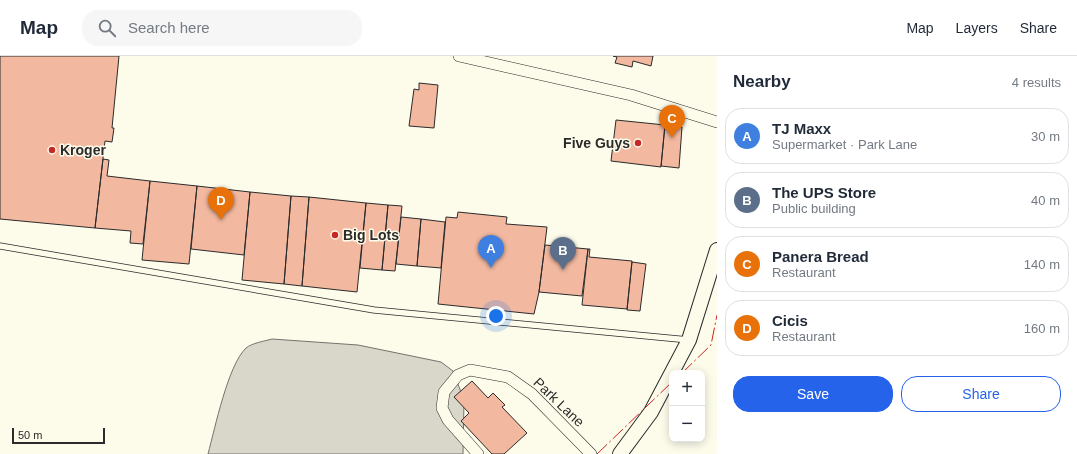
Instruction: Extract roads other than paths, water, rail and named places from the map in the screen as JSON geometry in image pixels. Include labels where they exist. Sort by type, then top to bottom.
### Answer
[{"type":"street","points":[[459,56],[631,95],[717,122]]},
{"type":"street","points":[[620,454],[651,412],[689,340],[716,258]]},
{"type":"street","name":"Park Lane","points":[[478,454],[448,420],[442,408],[444,392],[458,375],[470,370],[508,377],[532,394],[591,454]]},
{"type":"lane","points":[[0,246],[374,310],[689,340]]},
{"type":"place","name":"Panera Bread","points":[[672,138]]},
{"type":"place","name":"Five Guys","points":[[638,143]]},
{"type":"place","name":"Kroger","points":[[52,150]]},
{"type":"place","name":"Cicis","points":[[221,220]]},
{"type":"place","name":"Big Lots","points":[[335,235]]},
{"type":"place","name":"TJ Maxx","points":[[491,268]]},
{"type":"place","name":"The UPS Store","points":[[563,270]]}]
